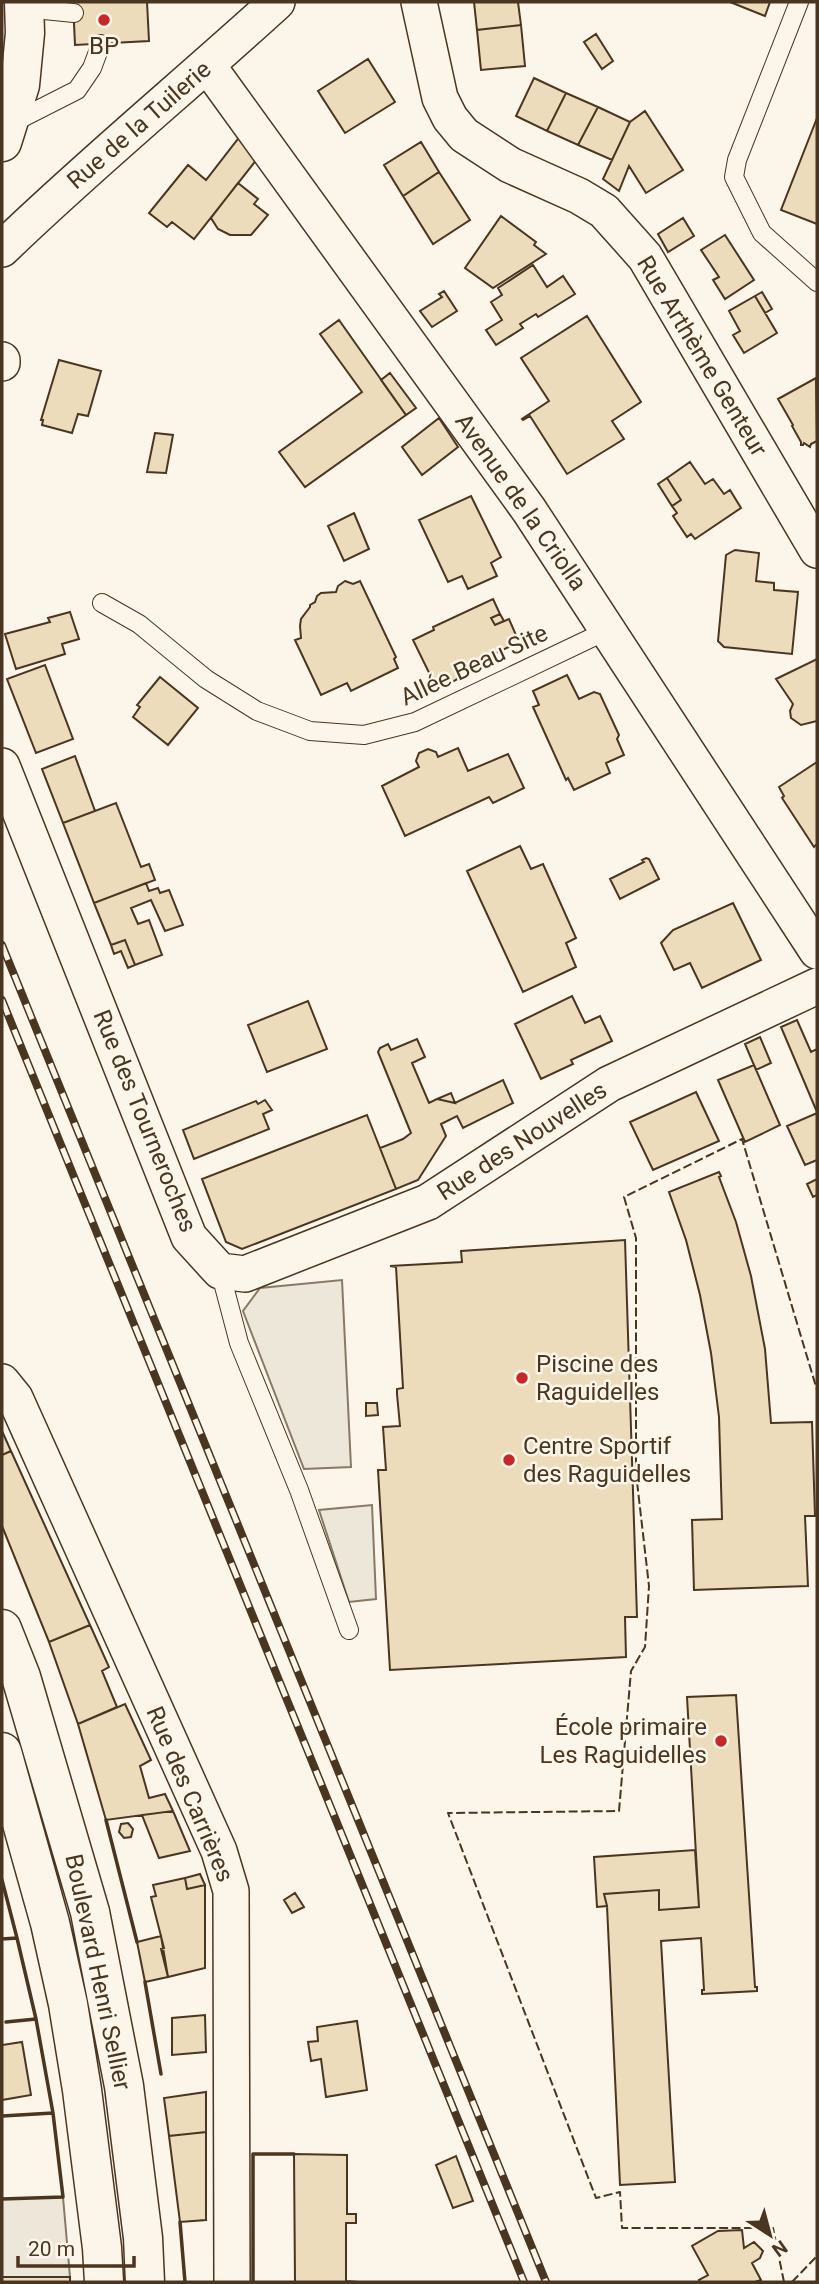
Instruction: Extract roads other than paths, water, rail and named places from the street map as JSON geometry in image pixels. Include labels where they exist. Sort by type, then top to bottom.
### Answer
[{"type":"main road","points":[[4,134],[20,85],[25,33],[24,5]]},
{"type":"main road","name":"Boulevard Henri Sellier","points":[[2,1629],[21,1677],[90,1912],[124,2086],[143,2238],[145,2282]]},
{"type":"main road","name":"Boulevard Henri Sellier","points":[[2,1752],[50,1923],[68,2004],[84,2103],[104,2282]]},
{"type":"street","name":"Rue de la Tuilerie","points":[[2,249],[54,199],[208,66],[277,2]]},
{"type":"street","name":"Rue Arthème Genteur","points":[[419,2],[440,98],[450,118],[464,135],[510,165],[579,196],[604,211],[628,236],[645,257],[804,497],[817,550]]},
{"type":"street","name":"Avenue de la Criolla","points":[[208,66],[521,499],[817,951]]},
{"type":"street","name":"Rue des Tourneroches","points":[[2,766],[190,1237],[220,1271]]},
{"type":"street","name":"Rue des Nouvelles","points":[[220,1271],[245,1274],[428,1202],[609,1084],[817,986]]},
{"type":"street","name":"Rue des Carrières","points":[[2,1382],[15,1398],[219,1851],[231,1891],[232,2282]]},
{"type":"lane","points":[[799,2],[737,160],[734,177],[762,233],[817,282]]},
{"type":"lane","points":[[24,5],[74,13]]},
{"type":"lane","points":[[4,134],[76,90],[92,68],[101,44]]},
{"type":"lane","name":"Allée Beau Site","points":[[102,603],[139,624],[206,679],[257,711],[310,731],[364,735],[415,722],[608,630]]},
{"type":"lane","name":"Rue des Tourneroches","points":[[220,1271],[239,1343],[299,1490],[348,1630]]},
{"type":"railway","points":[[2,945],[546,2282]]},
{"type":"railway","points":[[2,1000],[524,2282]]},
{"type":"place","name":"BP","points":[[104,20]]},
{"type":"place","name":"Piscine des Raguidelles","points":[[522,1378]]},
{"type":"place","name":"Centre Sportif des Raguidelles","points":[[509,1460]]},
{"type":"place","name":"École primaire Les Raguidelles","points":[[721,1741]]}]
